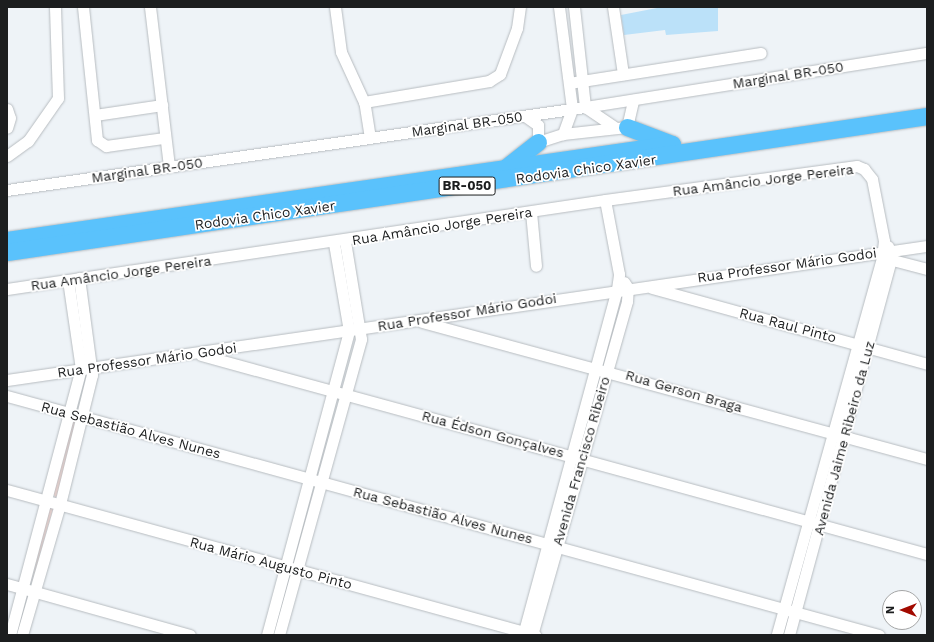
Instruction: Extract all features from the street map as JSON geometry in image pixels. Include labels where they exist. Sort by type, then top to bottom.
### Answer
[{"type":"highway","name":"Rodovia Chico Xavier","points":[[7,240],[672,144],[927,105]]},
{"type":"highway","name":"Rodovia Chico Xavier","points":[[7,252],[927,116]]},
{"type":"highway","points":[[622,128],[672,144]]},
{"type":"highway","points":[[504,168],[538,142]]},
{"type":"street","points":[[7,156],[28,141],[58,98],[55,7]]},
{"type":"street","points":[[83,7],[95,115],[94,132],[97,140],[106,146],[164,138]]},
{"type":"street","points":[[150,7],[162,105],[164,138],[169,167]]},
{"type":"street","points":[[335,7],[341,52],[364,102],[370,138]]},
{"type":"street","points":[[364,102],[489,81],[500,74],[517,28],[520,7]]},
{"type":"street","points":[[559,7],[572,109],[563,134]]},
{"type":"street","points":[[574,7],[585,108],[622,128]]},
{"type":"street","points":[[613,7],[623,74]]},
{"type":"street","points":[[569,82],[761,53]]},
{"type":"street","name":"Marginal BR-050","points":[[7,190],[585,108],[927,53]]},
{"type":"street","points":[[622,128],[633,100]]},
{"type":"street","points":[[95,115],[162,105]]},
{"type":"street","points":[[7,109],[10,118],[7,128]]},
{"type":"street","points":[[525,116],[538,124],[538,142],[563,134],[622,128]]},
{"type":"street","name":"Rua Amâncio Jorge Pereira","points":[[7,289],[340,242],[605,200],[857,166],[872,179]]},
{"type":"street","name":"Avenida Jaime Ribeiro da Luz","points":[[789,635],[822,525],[845,436],[886,252],[872,179]]},
{"type":"street","points":[[605,200],[622,288]]},
{"type":"street","points":[[531,212],[536,266]]},
{"type":"street","points":[[278,635],[321,482],[361,329],[340,242]]},
{"type":"street","points":[[267,635],[349,331],[340,242]]},
{"type":"street","name":"Rua Professor Mário Godoi","points":[[7,380],[197,354],[622,288],[648,287],[927,246]]},
{"type":"street","points":[[886,252],[927,269]]},
{"type":"street","points":[[22,635],[60,504],[83,417],[87,368],[74,279]]},
{"type":"street","name":"Rua Raul Pinto","points":[[648,287],[927,364]]},
{"type":"street","name":"Avenida Francisco Ribeiro","points":[[577,457],[594,366],[622,288]]},
{"type":"street","name":"Avenida Francisco Ribeiro","points":[[529,634],[551,544],[577,457],[607,370],[622,288]]},
{"type":"street","name":"Rua Gerson Braga","points":[[416,320],[594,366],[927,459]]},
{"type":"street","name":"Avenida Jaime Ribeiro da Luz","points":[[777,635],[834,433],[864,346]]},
{"type":"street","name":"Rua Édson Gonçalves","points":[[197,354],[333,389],[927,554]]},
{"type":"street","points":[[10,635],[70,414],[87,368]]},
{"type":"street","name":"Rua Sebastião Alves Nunes","points":[[7,396],[879,635]]},
{"type":"street","name":"Rua Mário Augusto Pinto","points":[[7,490],[529,634]]},
{"type":"street","points":[[7,584],[190,635]]},
{"type":"shaded area","points":[[76,419],[58,496],[55,497],[53,493],[72,421]]},
{"type":"shaded area","points":[[51,507],[53,509],[31,585],[49,508]]},
{"type":"building","points":[[662,7],[718,7],[718,31],[666,35],[665,30],[624,35],[621,15]]}]
